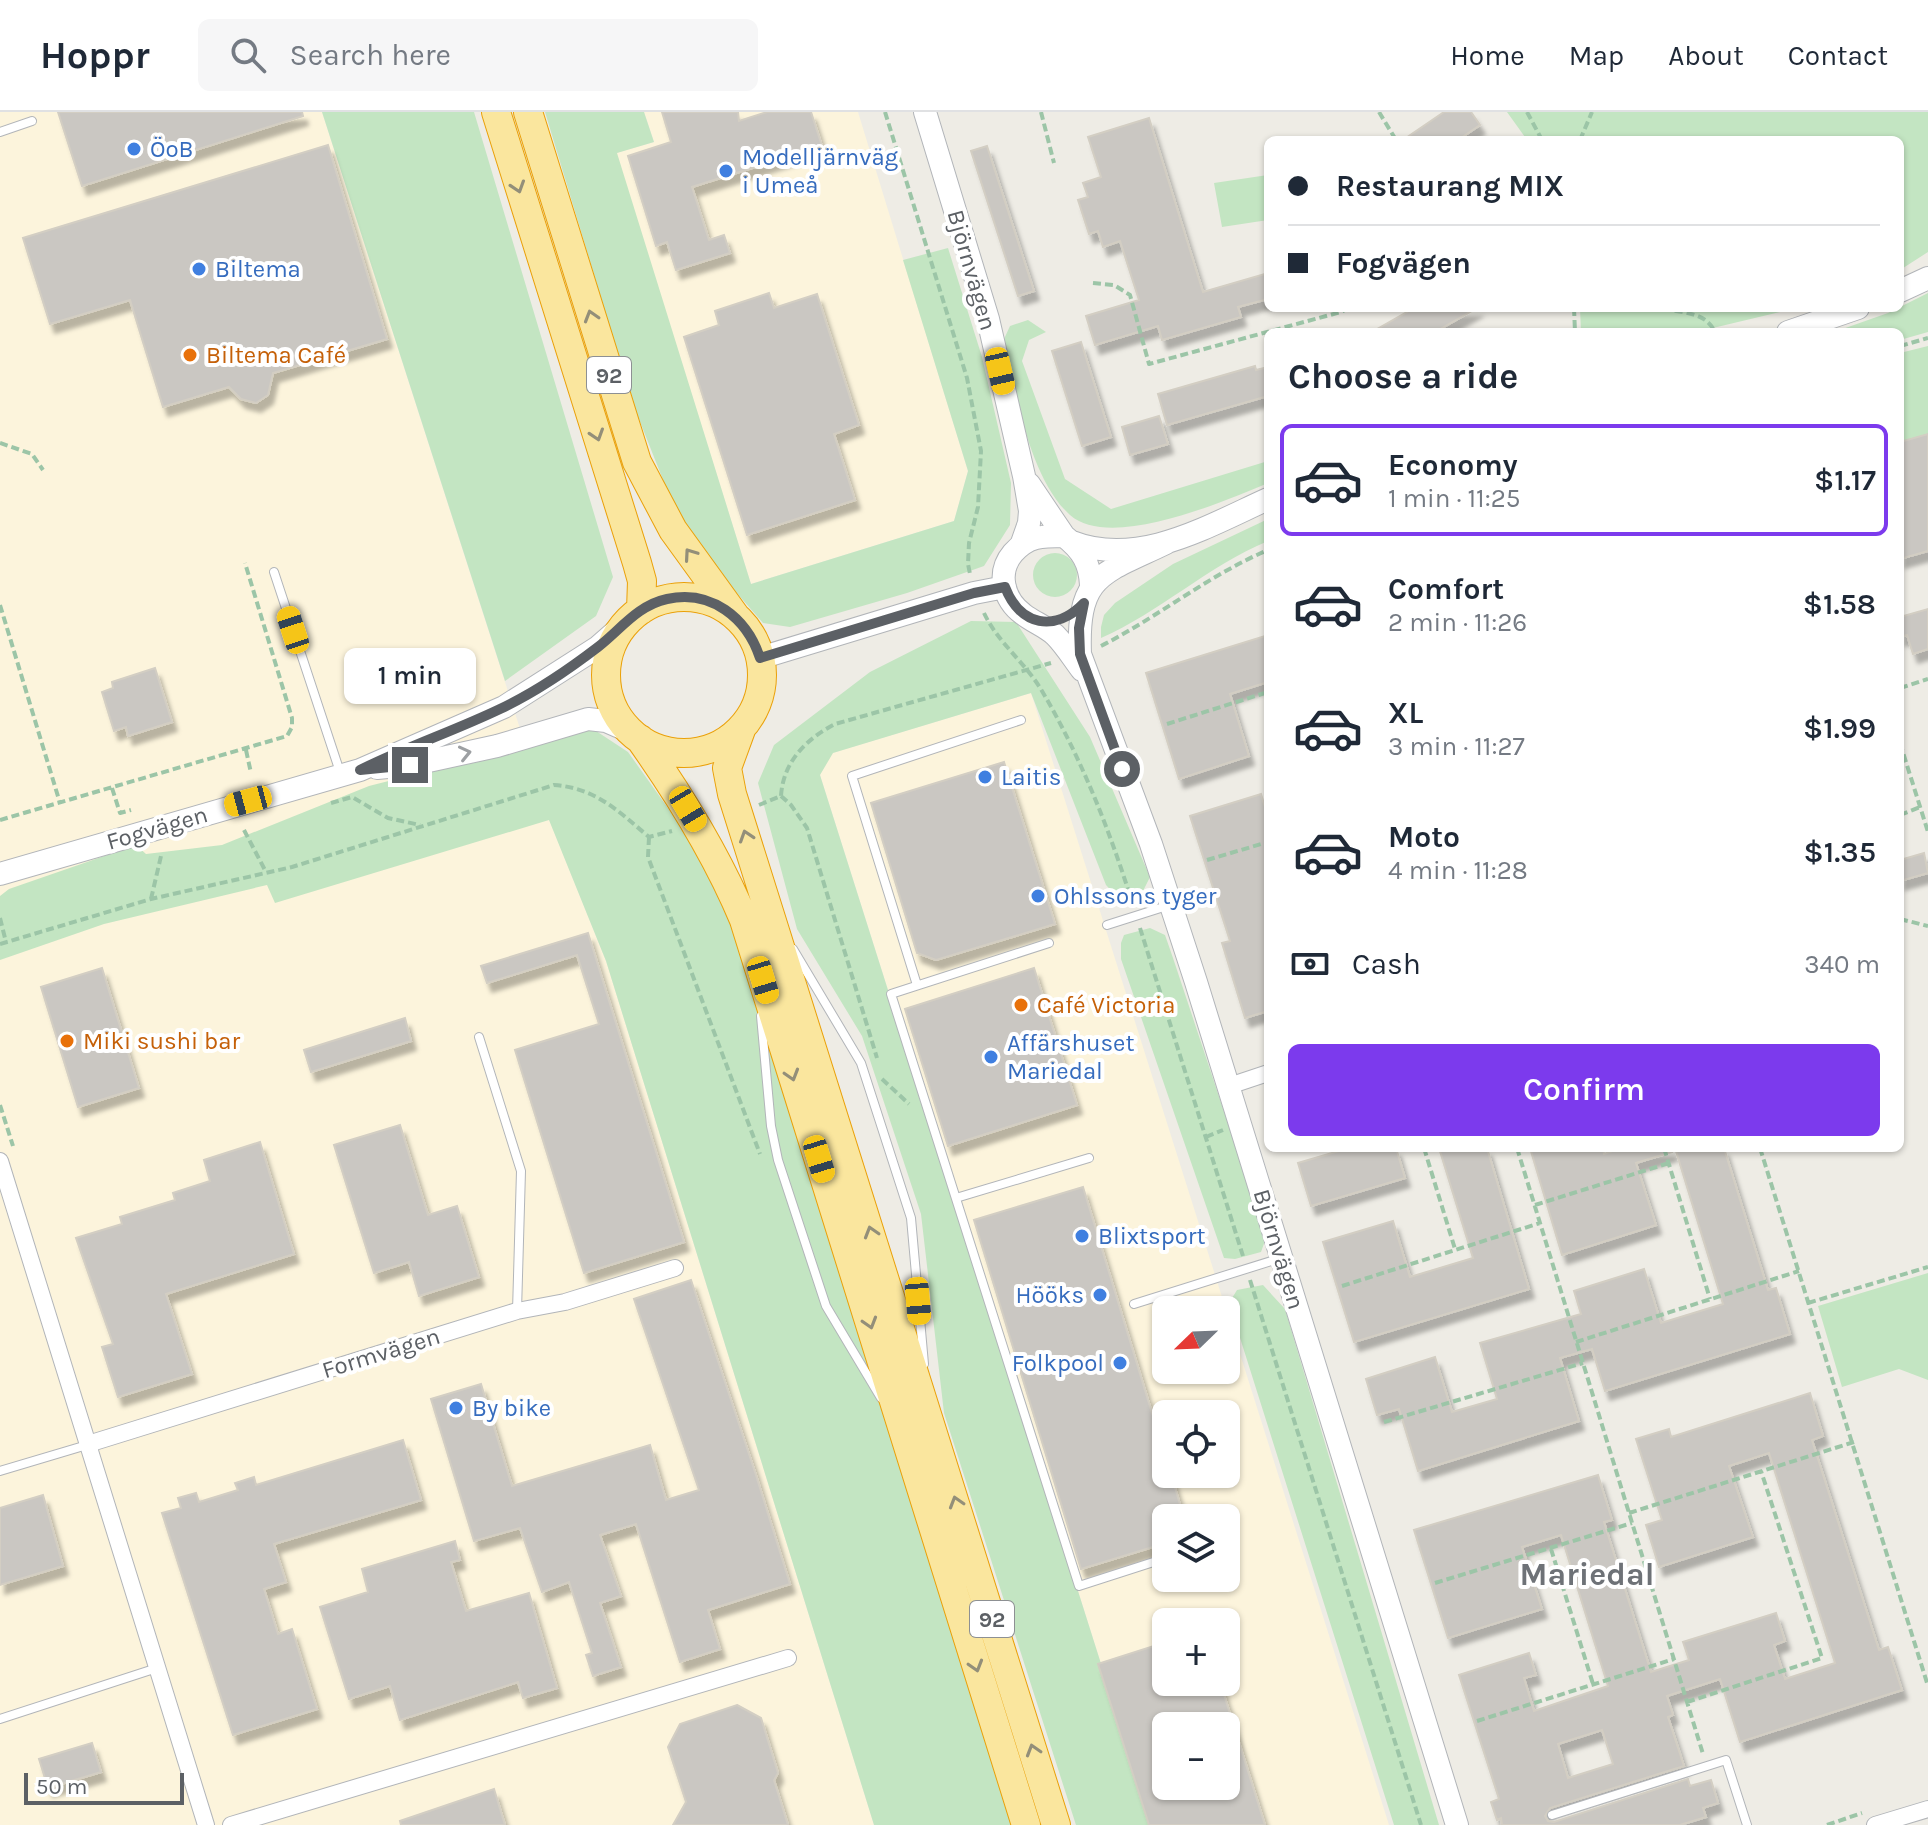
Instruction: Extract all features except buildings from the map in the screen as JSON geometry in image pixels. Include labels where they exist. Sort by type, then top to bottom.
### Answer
[{"type":"highway","name":"92","points":[[496,112],[642,581],[635,615]]},
{"type":"highway","name":"92","points":[[528,112],[637,462],[673,530],[736,617]]},
{"type":"highway","points":[[697,598],[724,608],[736,617],[751,636],[762,673],[757,701],[742,727],[715,746],[693,752],[660,749],[635,735],[621,721],[610,701],[606,673],[613,644],[635,615],[668,599],[697,598]]},
{"type":"highway","name":"92","points":[[742,727],[727,768],[757,915],[912,1458],[1026,1825]]},
{"type":"highway","name":"92","points":[[635,735],[706,839],[723,870],[757,915],[928,1413],[1056,1825]]},
{"type":"street","name":"Björnvägen","points":[[925,112],[988,319],[1030,511],[1022,543],[1008,559],[1005,587],[1011,603],[1025,617],[1039,622],[1076,655],[1151,844],[1457,1825]]},
{"type":"street","points":[[1904,289],[1928,278]]},
{"type":"street","points":[[1800,328],[1846,312]]},
{"type":"street","name":"Björnvägen","points":[[1024,476],[1067,539],[1083,552],[1090,569],[1076,655]]},
{"type":"street","points":[[1039,622],[1059,621],[1073,615],[1087,594],[1110,570],[1264,501]]},
{"type":"street","points":[[1022,543],[1037,536],[1067,539],[1098,551],[1166,543]]},
{"type":"street","points":[[760,658],[974,593],[1005,587]]},
{"type":"street","name":"Fogvägen","points":[[0,874],[350,773],[504,707],[598,647],[635,615]]},
{"type":"street","name":"Fogvägen","points":[[350,773],[424,762],[497,746],[588,719],[606,721],[635,735]]},
{"type":"street","points":[[1229,1086],[1264,1074]]},
{"type":"street","points":[[0,1161],[206,1825]]},
{"type":"street","name":"Formvägen","points":[[88,1444],[517,1311],[565,1302],[675,1268]]},
{"type":"street","points":[[231,1825],[788,1658]]},
{"type":"street","points":[[1872,1818],[1928,1809]]},
{"type":"lane","points":[[0,132],[32,121]]},
{"type":"lane","points":[[274,572],[350,773]]},
{"type":"lane","points":[[917,985],[852,776],[1021,720]]},
{"type":"lane","points":[[1107,925],[1171,904]]},
{"type":"lane","points":[[757,915],[861,1063],[911,1218],[928,1413]]},
{"type":"lane","points":[[757,915],[760,1006],[771,1126],[778,1160],[826,1306],[881,1397],[912,1458]]},
{"type":"lane","points":[[1049,943],[891,994],[1079,1586],[1152,1563]]},
{"type":"lane","points":[[479,1037],[521,1171],[517,1311]]},
{"type":"lane","points":[[956,1198],[1089,1158]]},
{"type":"lane","points":[[1134,1304],[1282,1258]]},
{"type":"lane","points":[[0,1471],[88,1444]]},
{"type":"lane","points":[[0,1719],[157,1668]]},
{"type":"lane","points":[[1552,1815],[1726,1760],[1747,1825]]},
{"type":"path","points":[[885,112],[967,378],[981,451],[978,507],[969,543],[968,564],[974,593],[991,627],[1040,688],[1098,808],[1136,916],[1421,1825]]},
{"type":"path","points":[[1041,112],[1054,163]]},
{"type":"path","points":[[1379,112],[1394,136]]},
{"type":"path","points":[[1527,112],[1540,136]]},
{"type":"path","points":[[1582,136],[1592,112]]},
{"type":"path","points":[[1093,283],[1114,285],[1130,295],[1149,364],[1264,333]]},
{"type":"path","points":[[1282,328],[1341,312]]},
{"type":"path","points":[[1682,312],[1710,321],[1713,328]]},
{"type":"path","points":[[1904,345],[1928,338]]},
{"type":"path","points":[[0,443],[32,454],[43,470]]},
{"type":"path","points":[[781,796],[782,784],[795,756],[805,742],[819,732],[835,724],[1076,655],[1133,630],[1243,560],[1264,552]]},
{"type":"path","points":[[0,820],[287,736],[292,727],[292,718],[245,563]]},
{"type":"path","points":[[0,605],[60,803]]},
{"type":"path","points":[[1904,687],[1928,679]]},
{"type":"path","points":[[1167,724],[1264,693]]},
{"type":"path","points":[[246,750],[251,773]]},
{"type":"path","points":[[1904,756],[1928,832]]},
{"type":"path","points":[[0,944],[151,899],[317,859],[554,785],[577,786],[602,799],[649,837]]},
{"type":"path","points":[[112,788],[120,813],[131,810]]},
{"type":"path","points":[[753,808],[781,796]]},
{"type":"path","points":[[781,796],[807,828],[884,1089]]},
{"type":"path","points":[[324,805],[352,797],[388,818],[422,825]]},
{"type":"path","points":[[1904,813],[1920,807]]},
{"type":"path","points":[[649,837],[682,828]]},
{"type":"path","points":[[244,830],[266,872]]},
{"type":"path","points":[[649,837],[648,857],[765,1167]]},
{"type":"path","points":[[1207,860],[1264,843]]},
{"type":"path","points":[[151,899],[161,856]]},
{"type":"path","points":[[0,918],[6,942]]},
{"type":"path","points":[[1904,920],[1927,923]]},
{"type":"path","points":[[882,1079],[934,1126]]},
{"type":"path","points":[[1425,1152],[1456,1250]]},
{"type":"path","points":[[1518,1152],[1706,1766]]},
{"type":"path","points":[[1665,1152],[1710,1299]]},
{"type":"path","points":[[1761,1152],[1928,1686]]},
{"type":"path","points":[[1535,1205],[1669,1163]]},
{"type":"path","points":[[1342,1286],[1540,1223]]},
{"type":"path","points":[[1808,1303],[1928,1267]]},
{"type":"path","points":[[1576,1342],[1799,1271]]},
{"type":"path","points":[[1384,1422],[1583,1363]]},
{"type":"path","points":[[1629,1513],[1854,1442]]},
{"type":"path","points":[[1687,1702],[1822,1658],[1761,1471]]},
{"type":"path","points":[[1435,1583],[1632,1523]]},
{"type":"path","points":[[1551,1548],[1593,1684]]},
{"type":"path","points":[[1477,1721],[1674,1659]]},
{"type":"path","points":[[1827,1825],[1872,1818]]},
{"type":"shaded area","points":[[0,112],[322,112],[549,819],[606,961],[874,1825],[0,1825]]},
{"type":"shaded area","points":[[644,112],[858,112],[968,471],[954,521],[751,584],[616,153],[654,142]]},
{"type":"shaded area","points":[[1031,693],[1222,1296],[1152,1296],[1152,1384],[1240,1384],[1240,1354],[1389,1825],[1152,1825],[820,775],[832,753]]},
{"type":"green space","points":[[322,112],[474,112],[613,577],[596,616],[505,681]]},
{"type":"green space","points":[[545,112],[644,112],[654,142],[617,153],[751,584],[954,521],[968,471],[903,260],[948,248],[982,357],[1011,483],[1010,525],[984,566],[907,593],[790,627],[763,623],[714,567],[671,500],[633,404]]},
{"type":"green space","points":[[1507,112],[1928,112],[1928,252],[1904,267],[1904,136],[1524,136]]},
{"type":"green space","points":[[1264,176],[1264,221],[1222,227],[1214,183]]},
{"type":"green space","points":[[1928,293],[1928,332],[1904,339],[1904,328],[1845,328],[1890,312],[1904,312],[1904,305]]},
{"type":"green space","points":[[1580,312],[1780,312],[1713,328],[1581,328]]},
{"type":"green space","points":[[1028,320],[1046,332],[1029,340],[1022,361],[1065,479],[1111,509],[1264,462],[1264,485],[1197,511],[1139,525],[1112,528],[1088,525],[1070,515],[1045,482],[1028,438],[1004,352],[1004,339],[1010,326]]},
{"type":"green space","points":[[1928,346],[1928,434],[1904,441],[1904,352]]},
{"type":"green space","points":[[1264,521],[1264,543],[1101,638],[1104,615],[1115,603],[1173,564]]},
{"type":"green space","points":[[1055,553],[1070,560],[1077,575],[1070,590],[1055,597],[1040,590],[1033,575],[1040,560]]},
{"type":"green space","points":[[971,621],[1016,622],[1090,737],[1150,877],[1143,891],[1118,898],[1106,885],[1031,693],[833,753],[820,775],[1152,1825],[1076,1825],[944,1413],[921,1214],[862,1036],[797,929],[758,783],[774,745],[870,672]]},
{"type":"green space","points":[[593,729],[628,752],[690,839],[736,932],[1011,1825],[874,1825],[606,961],[549,820],[275,903],[267,885],[104,924],[0,960],[0,896],[9,889],[136,845],[146,854],[222,845],[369,786]]},
{"type":"green space","points":[[1150,928],[1165,935],[1173,958],[1266,1238],[1261,1252],[1235,1259],[1224,1258],[1121,959],[1124,935]]},
{"type":"green space","points":[[1928,1273],[1928,1380],[1899,1369],[1842,1387],[1818,1306]]},
{"type":"green space","points":[[1263,1285],[1285,1309],[1439,1825],[1394,1825],[1240,1338],[1240,1296],[1233,1296],[1237,1290]]},
{"type":"place","name":"ÖoB","points":[[134,149]]},
{"type":"place","name":"Modelljärnväg i Umeå","points":[[726,171]]},
{"type":"place","name":"Biltema","points":[[199,269]]},
{"type":"place","name":"Biltema Café","points":[[190,355]]},
{"type":"place","name":"Laitis","points":[[985,777]]},
{"type":"place","name":"Ohlssons tyger","points":[[1038,896]]},
{"type":"place","name":"Café Victoria","points":[[1021,1005]]},
{"type":"place","name":"Miki sushi bar","points":[[67,1041]]},
{"type":"place","name":"Affärshuset Mariedal","points":[[991,1057]]},
{"type":"place","name":"Blixtsport","points":[[1082,1236]]},
{"type":"place","name":"Hööks","points":[[1100,1295]]},
{"type":"place","name":"Folkpool","points":[[1120,1363]]},
{"type":"place","name":"By bike","points":[[456,1408]]},
{"type":"district","name":"Mariedal","points":[[1587,1574]]},
{"type":"route","points":[[410,765],[360,770],[504,707],[555,677],[654,603],[682,597],[697,598],[724,608],[744,626],[760,658],[974,593],[1005,587],[1011,603],[1025,617],[1039,622],[1059,621],[1073,615],[1084,603],[1079,628],[1080,654],[1122,769]]}]
